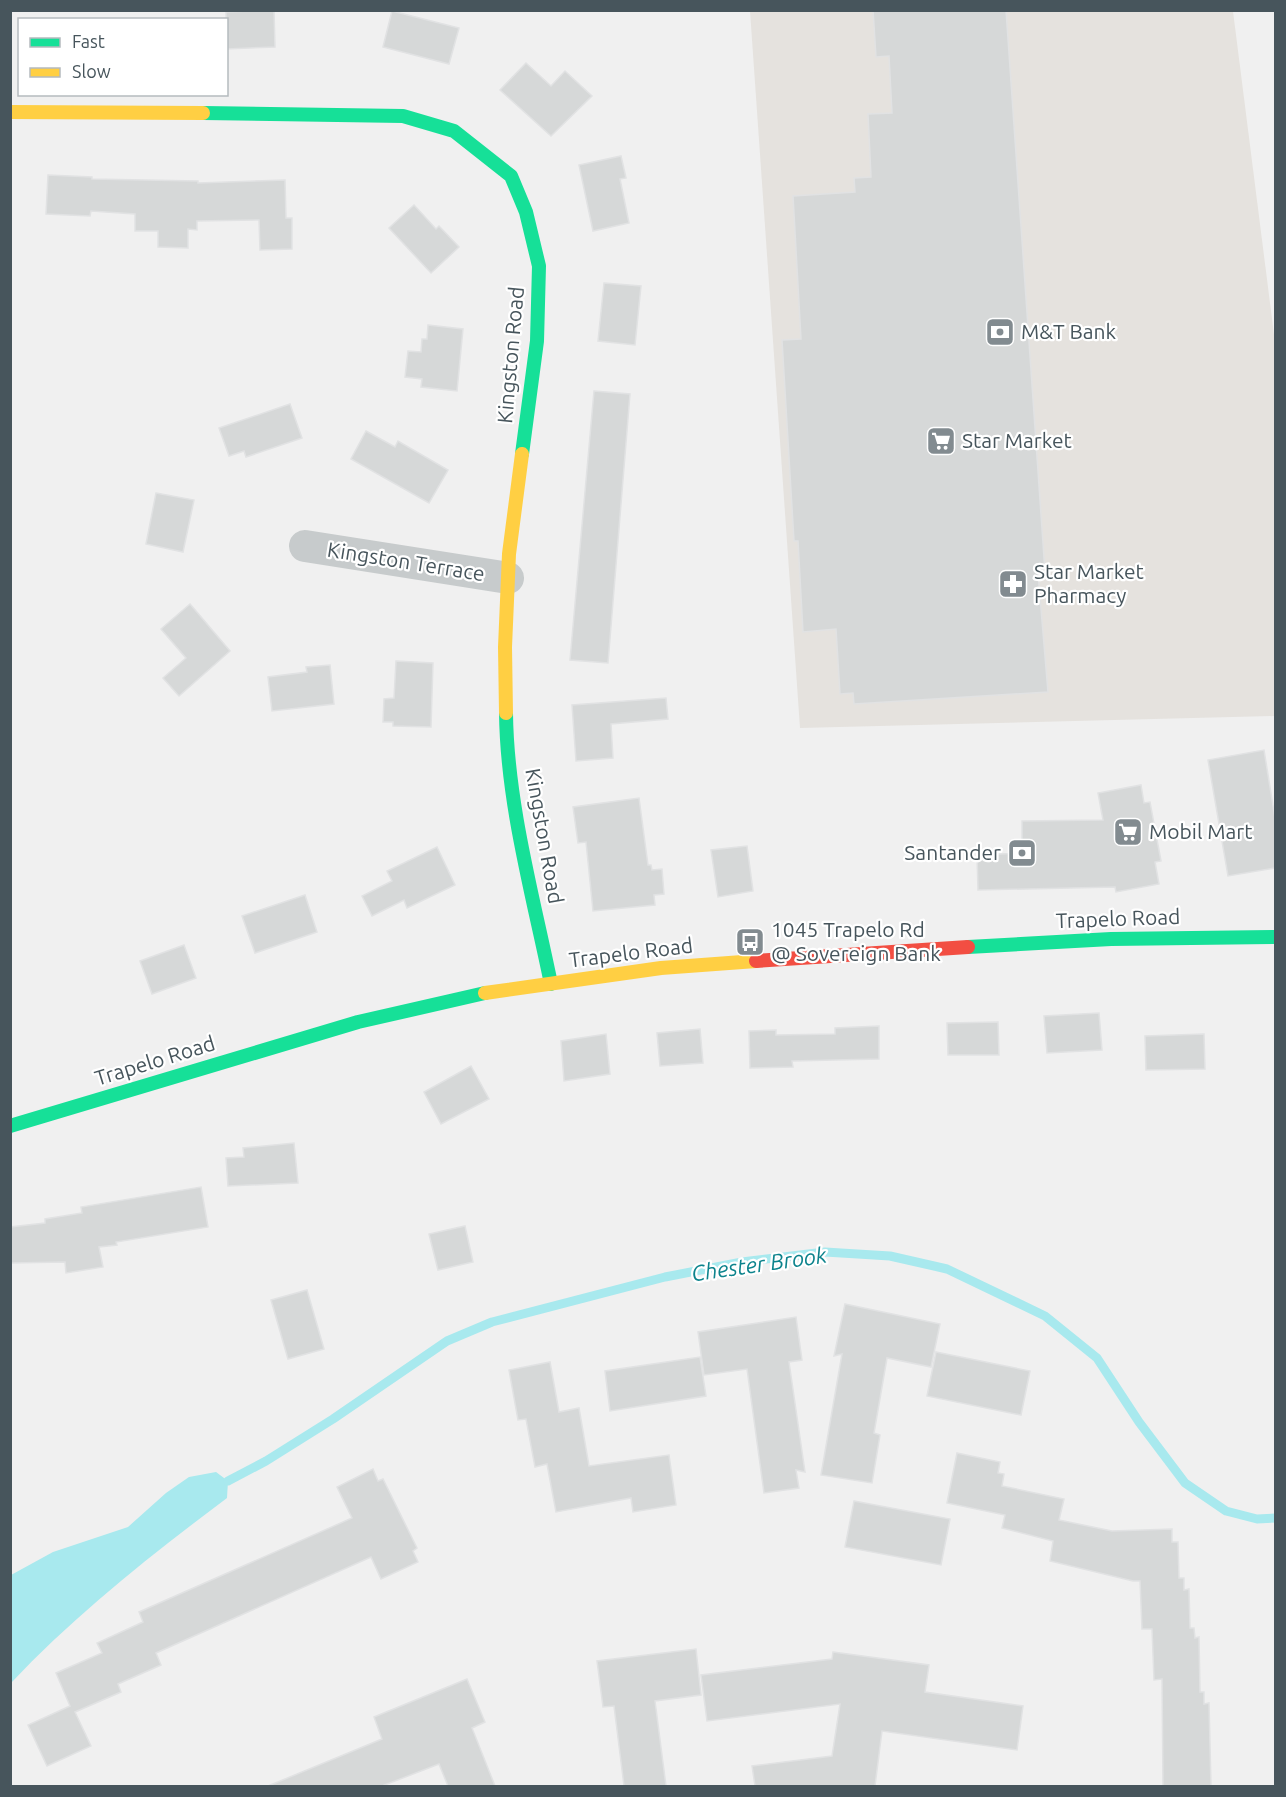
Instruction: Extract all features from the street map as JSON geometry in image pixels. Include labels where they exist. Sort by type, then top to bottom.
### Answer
[{"type":"street","name":"Kingston Road","points":[[10,112],[309,113],[404,116],[454,131],[511,176],[526,212],[539,266],[537,341],[509,554],[505,647],[506,734],[518,825],[551,984]]},
{"type":"street","name":"Kingston Terrace","points":[[305,546],[508,578]]},
{"type":"street","name":"Trapelo Road","points":[[10,1126],[358,1022],[482,993],[661,968],[873,952],[1111,939],[1275,938]]},
{"type":"shaded area","points":[[750,11],[1233,11],[1276,350],[1275,716],[800,728]]},
{"type":"water","points":[[216,1472],[228,1481],[227,1498],[170,1541],[88,1609],[11,1683],[11,1575],[53,1552],[128,1527],[166,1493],[189,1477]]},
{"type":"building","points":[[274,10],[275,47],[228,49],[226,12]]},
{"type":"building","points":[[873,10],[1006,10],[1045,572],[1038,573],[1048,692],[854,704],[853,693],[840,694],[836,629],[803,632],[798,541],[794,541],[782,340],[801,339],[793,196],[855,192],[854,178],[871,177],[868,114],[892,113],[889,56],[876,57]]},
{"type":"building","points":[[392,11],[459,28],[449,64],[383,47]]},
{"type":"building","points":[[526,63],[551,86],[565,71],[592,96],[551,136],[500,90]]},
{"type":"building","points":[[621,156],[626,178],[620,179],[629,223],[593,231],[579,165]]},
{"type":"building","points":[[48,175],[92,177],[92,179],[198,181],[198,183],[285,180],[286,218],[292,218],[292,249],[260,250],[259,220],[197,221],[197,230],[188,229],[188,248],[158,247],[158,231],[135,231],[135,214],[91,211],[90,216],[46,214]]},
{"type":"building","points":[[414,205],[436,229],[439,226],[459,247],[431,273],[389,228]]},
{"type":"building","points":[[604,283],[641,286],[635,345],[598,341]]},
{"type":"building","points":[[428,325],[463,329],[457,391],[421,387],[422,379],[405,377],[408,351],[421,352],[422,339],[427,339]]},
{"type":"building","points":[[594,391],[630,394],[608,663],[570,660]]},
{"type":"building","points":[[290,404],[302,438],[246,457],[244,451],[229,456],[219,428]]},
{"type":"building","points":[[366,431],[395,447],[398,441],[448,470],[429,503],[351,459]]},
{"type":"building","points":[[156,493],[194,500],[183,552],[146,544]]},
{"type":"building","points":[[190,604],[230,651],[179,696],[163,678],[186,658],[161,629]]},
{"type":"building","points":[[396,661],[433,663],[431,727],[393,726],[393,722],[383,722],[384,699],[394,698]]},
{"type":"building","points":[[330,665],[334,704],[272,711],[268,677],[307,672],[306,667]]},
{"type":"building","points":[[666,698],[668,719],[611,724],[613,758],[576,761],[572,705]]},
{"type":"building","points":[[1264,750],[1275,818],[1275,868],[1228,876],[1208,760]]},
{"type":"building","points":[[1141,785],[1144,803],[1150,802],[1161,861],[1155,862],[1159,884],[1116,892],[1115,887],[978,890],[977,855],[1022,853],[1022,821],[1103,820],[1098,793]]},
{"type":"building","points":[[639,798],[648,865],[651,865],[652,870],[662,869],[664,894],[654,895],[655,905],[593,911],[586,842],[578,843],[573,807]]},
{"type":"building","points":[[747,846],[753,891],[718,897],[711,850]]},
{"type":"building","points":[[437,847],[455,885],[407,908],[404,900],[372,916],[362,896],[392,881],[387,871]]},
{"type":"building","points":[[305,895],[317,932],[255,953],[242,916]]},
{"type":"building","points":[[184,945],[196,978],[152,994],[140,961]]},
{"type":"building","points":[[1099,1013],[1102,1050],[1047,1053],[1044,1016]]},
{"type":"building","points":[[998,1022],[999,1055],[948,1055],[947,1023]]},
{"type":"building","points":[[879,1026],[879,1059],[792,1061],[793,1067],[750,1068],[749,1031],[776,1030],[776,1035],[835,1034],[835,1028]]},
{"type":"building","points":[[700,1029],[703,1063],[660,1066],[657,1033]]},
{"type":"building","points":[[606,1034],[610,1074],[564,1081],[561,1041]]},
{"type":"building","points":[[1204,1034],[1205,1069],[1146,1070],[1145,1036]]},
{"type":"building","points":[[471,1066],[489,1099],[441,1124],[424,1092]]},
{"type":"building","points":[[294,1143],[298,1183],[228,1186],[226,1158],[244,1157],[243,1148]]},
{"type":"building","points":[[201,1187],[208,1227],[116,1242],[117,1245],[99,1247],[103,1267],[66,1273],[65,1262],[10,1263],[10,1227],[45,1223],[45,1219],[82,1213],[81,1207]]},
{"type":"building","points":[[465,1226],[473,1262],[438,1270],[429,1234]]},
{"type":"building","points":[[307,1290],[324,1349],[288,1359],[271,1300]]},
{"type":"building","points":[[845,1304],[940,1324],[931,1367],[887,1358],[874,1433],[880,1435],[872,1483],[821,1475],[842,1354],[834,1356]]},
{"type":"building","points":[[796,1317],[802,1360],[789,1362],[805,1472],[796,1470],[799,1488],[764,1493],[747,1369],[704,1375],[698,1332]]},
{"type":"building","points":[[936,1352],[1030,1371],[1021,1415],[927,1396]]},
{"type":"building","points":[[700,1357],[706,1396],[610,1411],[605,1371]]},
{"type":"building","points":[[550,1362],[559,1412],[579,1408],[589,1466],[669,1455],[676,1505],[633,1512],[631,1498],[556,1512],[547,1464],[535,1467],[526,1419],[518,1420],[509,1370]]},
{"type":"building","points":[[957,1453],[1000,1462],[998,1473],[1004,1474],[1002,1486],[1064,1499],[1059,1520],[1112,1531],[1172,1529],[1172,1542],[1178,1542],[1179,1578],[1184,1578],[1184,1590],[1189,1589],[1190,1628],[1194,1628],[1195,1638],[1199,1637],[1200,1692],[1204,1692],[1204,1704],[1209,1703],[1211,1786],[1163,1786],[1162,1679],[1154,1680],[1152,1629],[1142,1629],[1140,1581],[1050,1561],[1053,1541],[1002,1528],[1005,1515],[947,1503]]},
{"type":"building","points":[[373,1469],[378,1481],[383,1479],[417,1548],[413,1551],[418,1562],[381,1579],[371,1557],[156,1653],[161,1665],[118,1684],[121,1692],[75,1712],[91,1746],[47,1766],[28,1725],[70,1706],[56,1673],[102,1653],[97,1643],[143,1622],[139,1612],[352,1518],[337,1487]]},
{"type":"building","points":[[854,1501],[950,1519],[941,1565],[845,1547]]},
{"type":"building","points":[[696,1649],[701,1695],[655,1701],[666,1786],[624,1786],[614,1706],[603,1707],[597,1661]]},
{"type":"building","points":[[833,1652],[929,1665],[925,1692],[1023,1706],[1017,1750],[882,1731],[875,1786],[755,1786],[752,1766],[832,1756],[840,1704],[707,1721],[701,1675],[832,1659]]},
{"type":"building","points":[[467,1679],[485,1722],[472,1728],[495,1786],[448,1786],[439,1764],[382,1786],[268,1786],[382,1739],[374,1717]]},
{"type":"waterway","name":"Chester Brook","points":[[228,1481],[266,1461],[333,1419],[447,1341],[492,1322],[665,1277],[742,1262],[825,1252],[890,1256],[947,1269],[1045,1316],[1097,1358],[1139,1422],[1185,1483],[1226,1511],[1257,1519],[1276,1518]]},
{"type":"traffic: fast","points":[[203,113],[403,116],[454,131],[511,176],[526,212],[539,266],[537,341],[522,454]]},
{"type":"traffic: fast","points":[[506,713],[507,747],[516,815],[551,984]]},
{"type":"traffic: fast","points":[[968,947],[1111,939],[1276,937]]},
{"type":"traffic: fast","points":[[10,1126],[358,1022],[485,993]]},
{"type":"traffic: slow","points":[[10,112],[203,113]]},
{"type":"traffic: slow","points":[[506,713],[505,647],[509,554],[522,454]]},
{"type":"traffic: slow","points":[[485,993],[661,968],[756,961]]},
{"type":"traffic: jam","points":[[756,961],[968,947]]},
{"type":"place","name":"M&T Bank","points":[[1000,332]]},
{"type":"place","name":"Star Market","points":[[941,441]]},
{"type":"place","name":"Star Market Pharmacy","points":[[1013,584]]},
{"type":"place","name":"Mobil Mart","points":[[1128,832]]},
{"type":"place","name":"Santander","points":[[1022,853]]},
{"type":"place","name":"1045 Trapelo Rd @ Sovereign Bank","points":[[750,942]]}]
